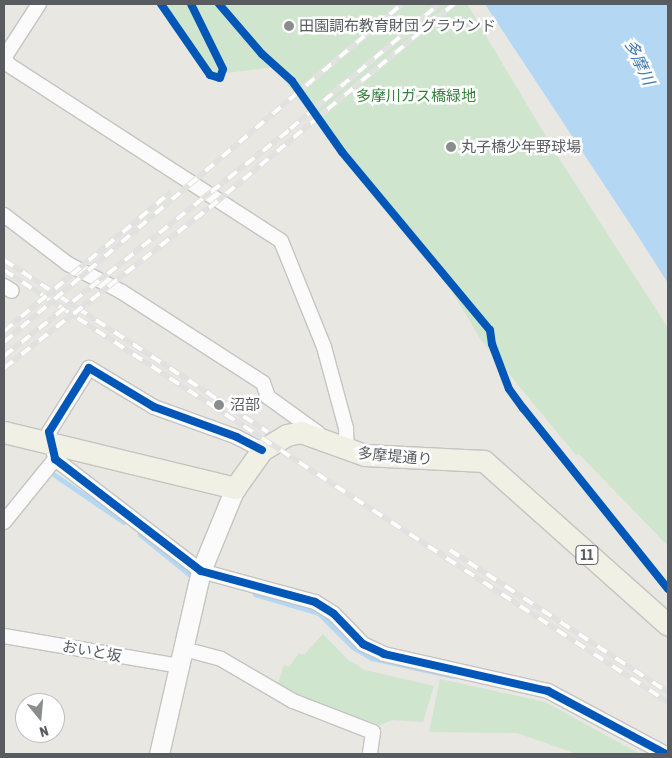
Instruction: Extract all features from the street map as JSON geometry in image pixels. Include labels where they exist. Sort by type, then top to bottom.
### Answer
[{"type":"main road","points":[[4,432],[52,451],[235,488]]},
{"type":"main road","name":"多摩堤通り","points":[[235,488],[262,450],[287,435],[301,432],[348,451],[409,459],[484,461],[668,625]]},
{"type":"street","points":[[39,4],[4,58],[9,65],[281,241],[324,347],[346,428],[348,451]]},
{"type":"street","points":[[4,215],[68,264],[122,292],[263,383],[268,397],[318,432],[319,439]]},
{"type":"street","points":[[262,450],[237,437],[154,407],[89,368],[49,432],[52,451],[200,572],[315,602],[334,614],[363,644],[384,654],[548,691],[666,754]]},
{"type":"street","points":[[4,522],[52,451]]},
{"type":"street","points":[[159,754],[200,572],[235,488]]},
{"type":"street","name":"おいと坂","points":[[4,636],[182,657],[221,658],[293,701],[373,732],[370,754]]},
{"type":"green space","name":"多摩川ガス橋緑地","points":[[161,4],[467,4],[560,160],[668,328],[668,546],[579,454],[576,455],[481,340],[436,264],[273,67],[210,75]]},
{"type":"green space","points":[[323,634],[348,660],[365,670],[434,686],[423,722],[392,720],[380,725],[299,697],[277,686],[284,665],[289,667],[299,653],[304,655]]},
{"type":"green space","points":[[440,679],[545,702],[640,754],[577,754],[517,733],[429,732]]},
{"type":"water","name":"多摩川","points":[[485,4],[668,4],[668,283],[632,227]]},
{"type":"waterway","points":[[55,475],[124,522]]},
{"type":"waterway","points":[[140,534],[189,574]]},
{"type":"waterway","points":[[255,594],[319,613],[353,647],[372,658],[453,676]]},
{"type":"railway","points":[[4,342],[402,4]]},
{"type":"railway","points":[[4,356],[290,129],[439,4]]},
{"type":"railway","points":[[4,368],[209,208],[454,4]]},
{"type":"railway","points":[[4,331],[171,192]]},
{"type":"railway","points":[[4,260],[268,432]]},
{"type":"railway","points":[[4,270],[668,702]]},
{"type":"railway","points":[[450,550],[668,692]]},
{"type":"cycle path","points":[[161,4],[210,75],[220,78],[223,69],[191,4]]},
{"type":"cycle path","points":[[219,4],[262,54],[292,81],[342,152],[490,330],[492,344],[509,389],[668,589]]},
{"type":"cycle path","points":[[262,450],[237,437],[154,407],[89,368],[49,432],[55,459],[201,571],[315,602],[334,614],[363,644],[384,654],[548,691],[666,754]]},
{"type":"place","name":"田園調布教育財団 グラウンド","points":[[289,26]]},
{"type":"place","name":"丸子橋少年野球場","points":[[451,147]]},
{"type":"place","name":"沼部","points":[[219,405]]}]
